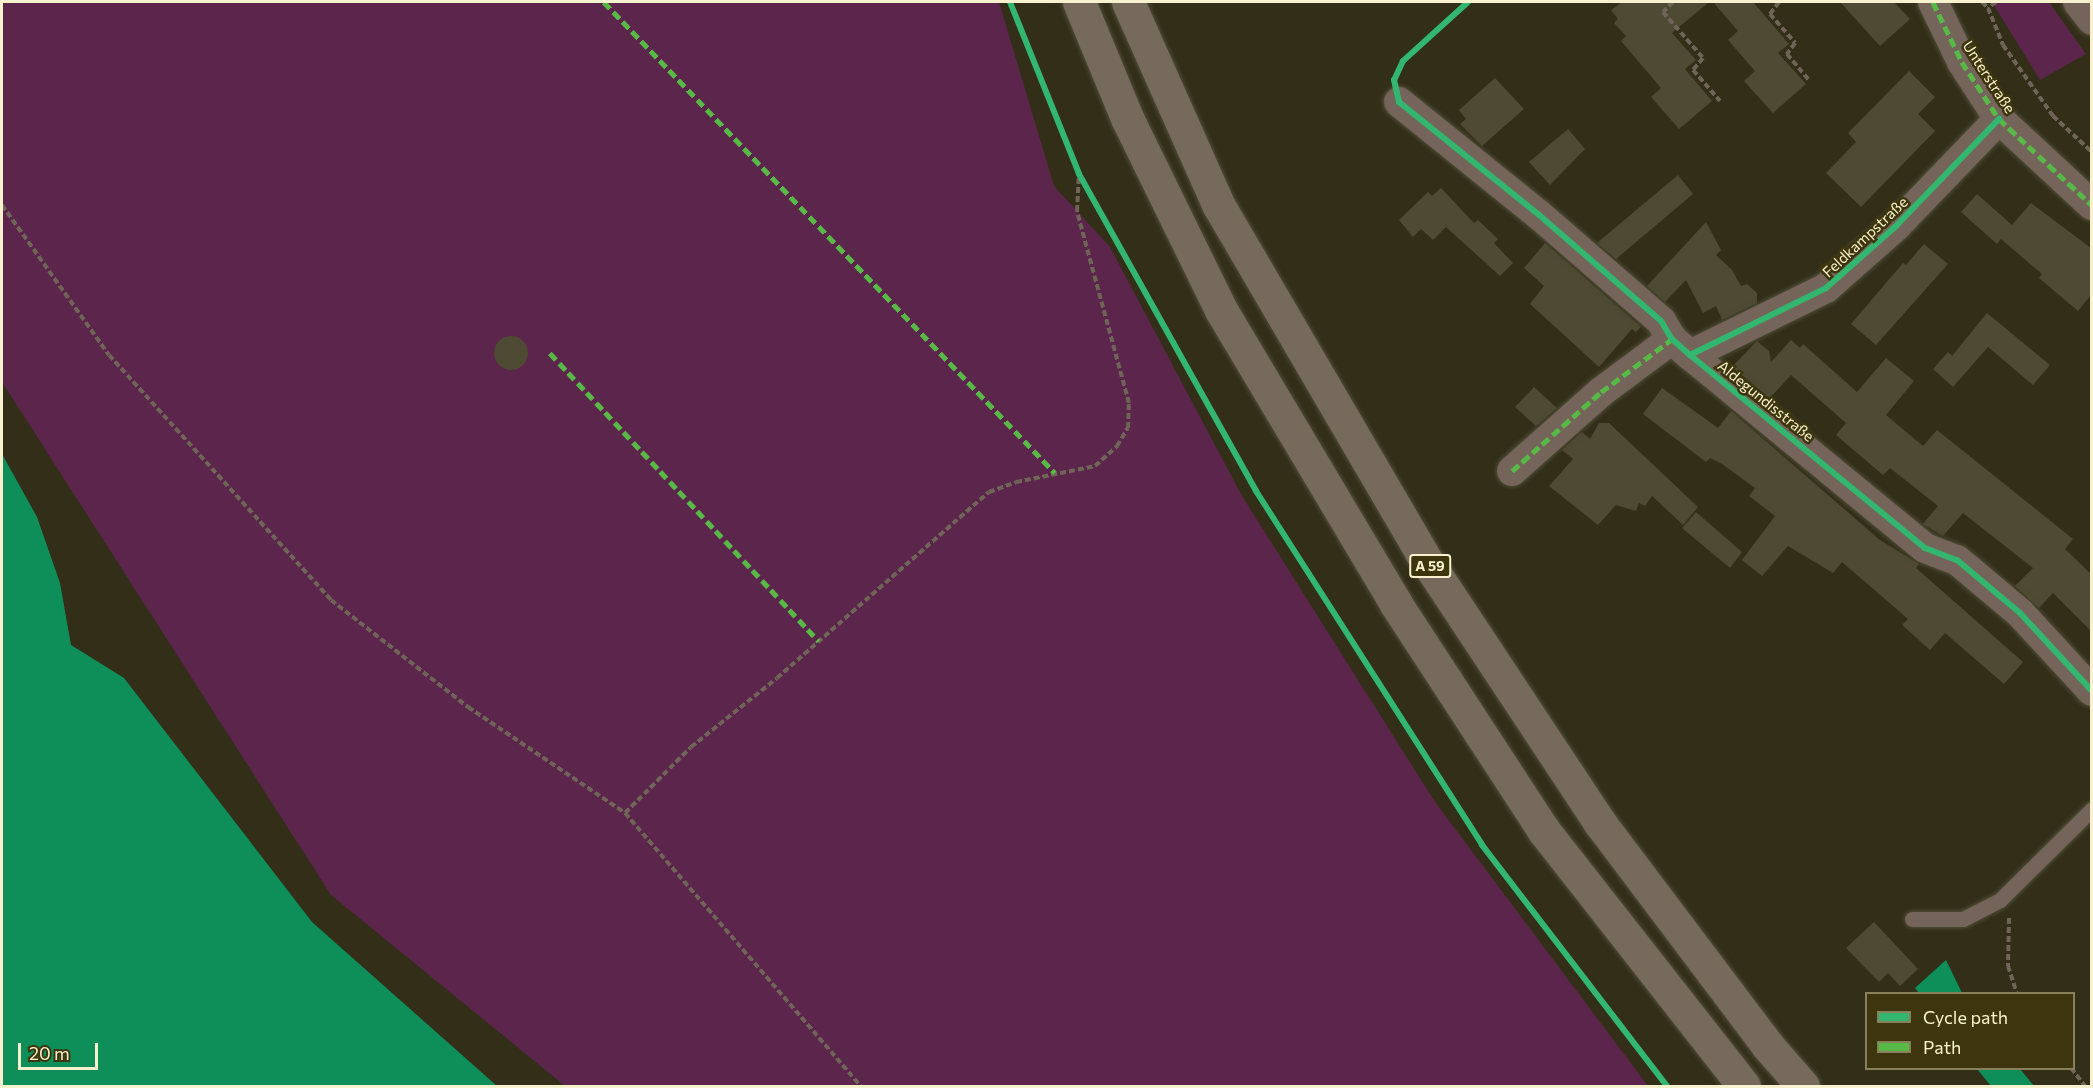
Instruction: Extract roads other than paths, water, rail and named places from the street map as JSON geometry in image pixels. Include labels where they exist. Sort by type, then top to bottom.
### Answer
[{"type":"highway","points":[[1079,2],[1127,118],[1221,310],[1396,604],[1544,831],[1744,1086]]},
{"type":"highway","name":"A 59","points":[[1128,2],[1219,206],[1422,554],[1600,823],[1768,1046],[1803,1086]]},
{"type":"street","name":"Unterstraße","points":[[1933,2],[1962,62],[1999,119],[2091,205]]},
{"type":"street","points":[[2078,2],[2091,20]]},
{"type":"street","name":"Aldegundisstraße","points":[[1399,102],[1547,222],[1661,321],[1681,347],[1925,548],[1957,560],[1984,582],[2020,613],[2091,691]]},
{"type":"street","name":"Feldkampstraße","points":[[1512,471],[1601,392],[1681,347],[1826,288],[1896,226],[1999,119]]},
{"type":"lane","points":[[1912,919],[1963,919],[2000,900],[2091,809]]}]
